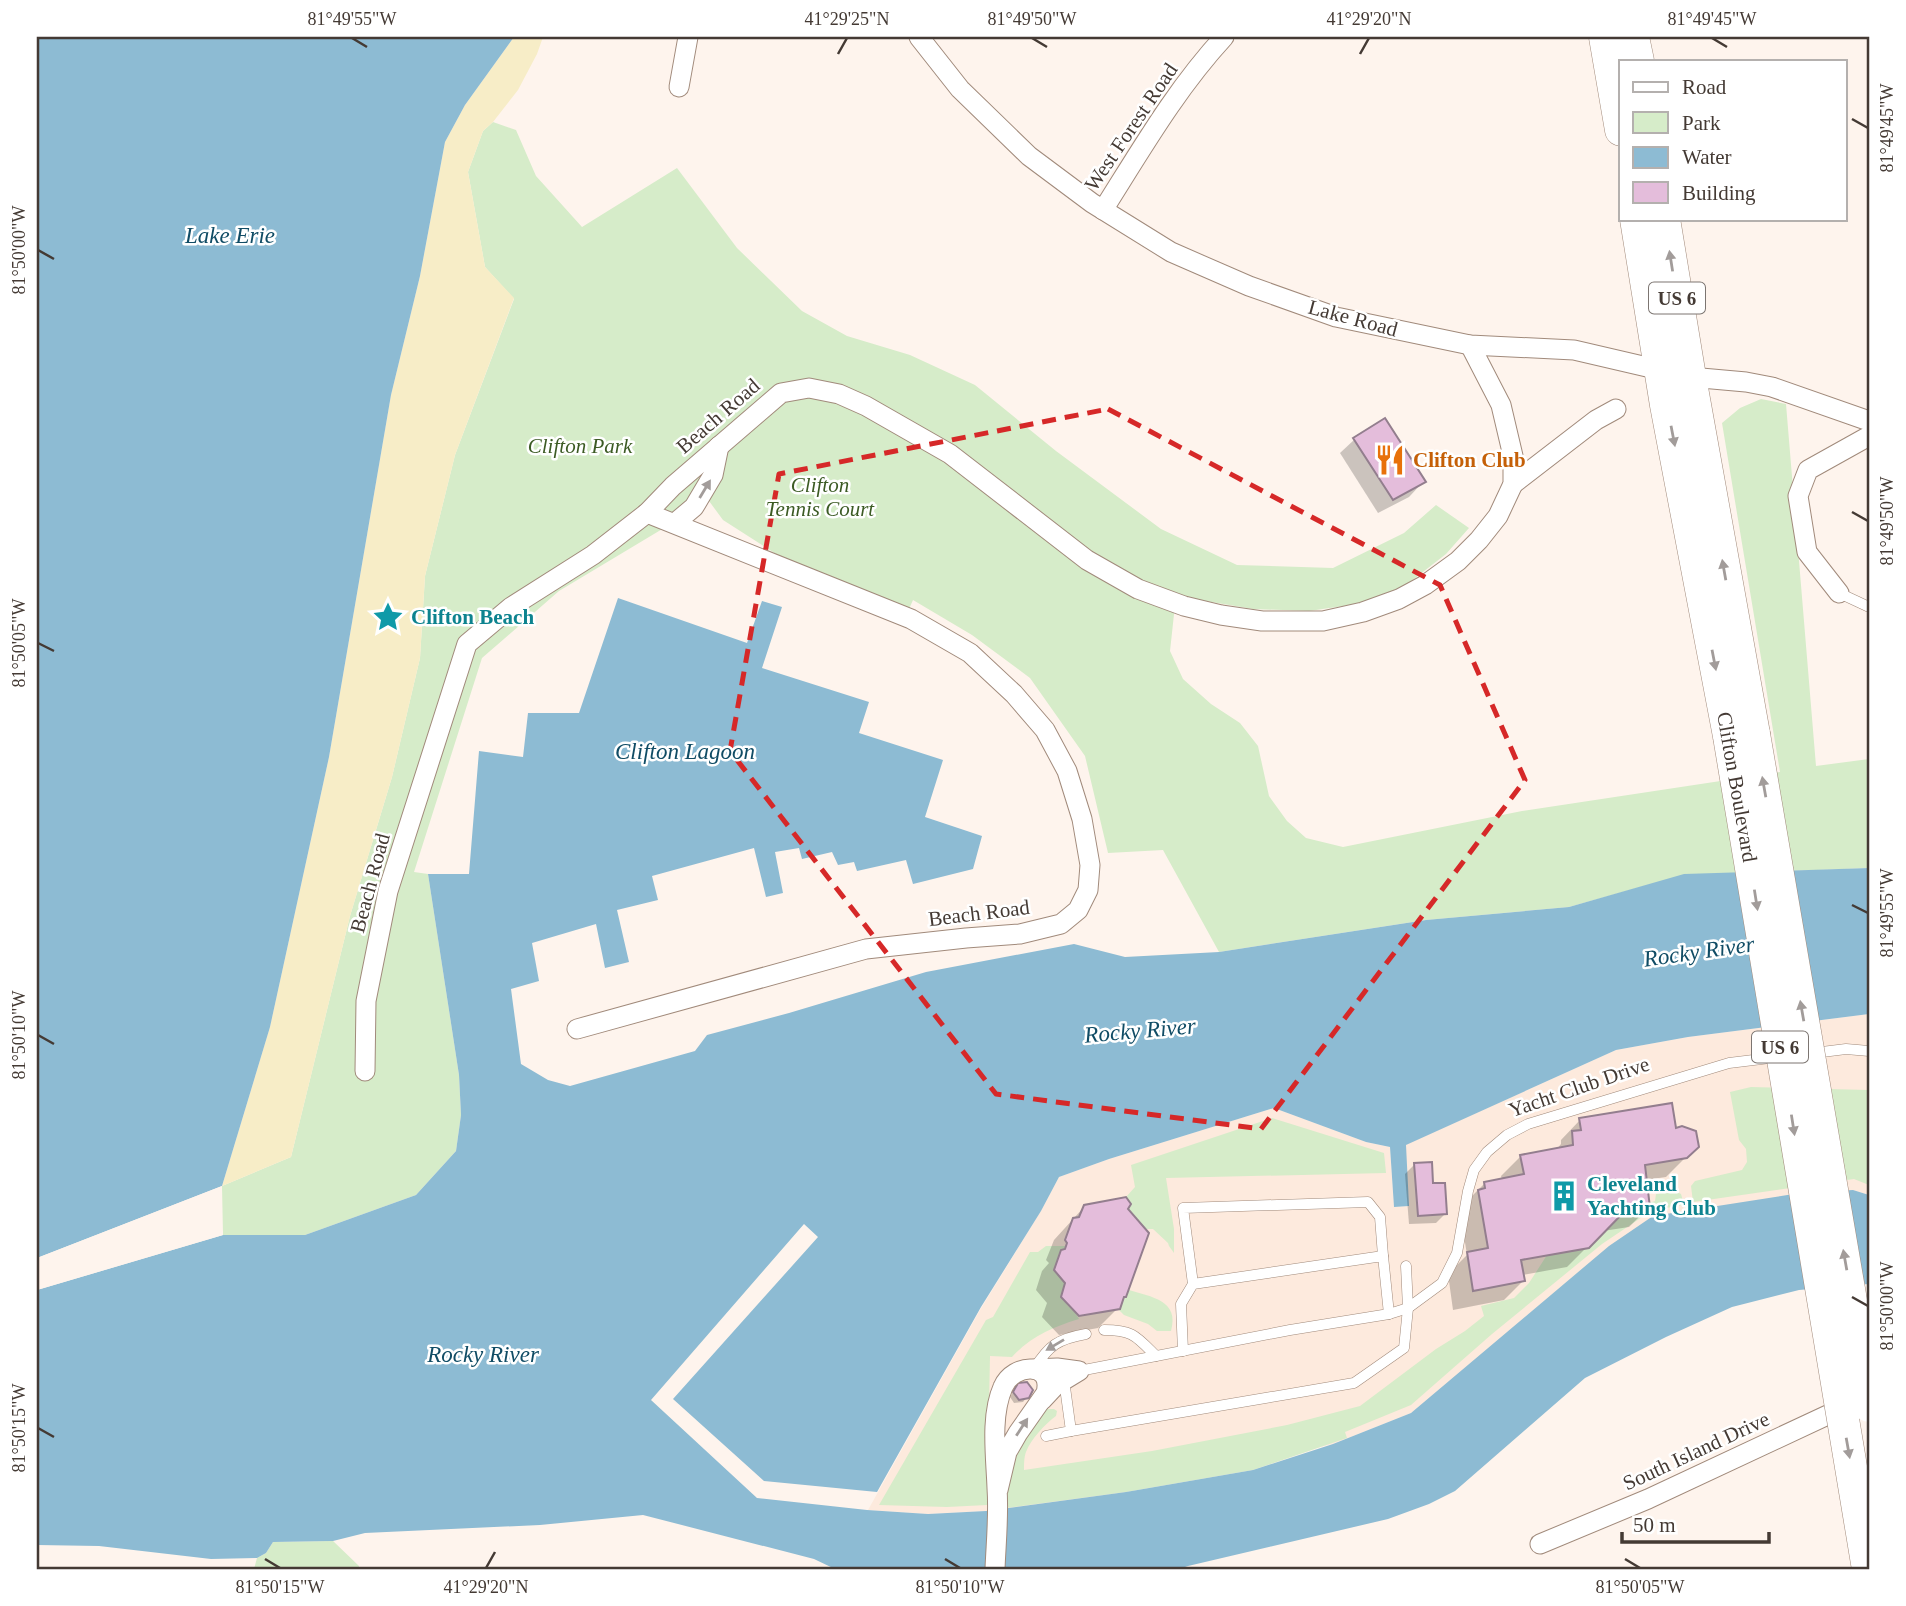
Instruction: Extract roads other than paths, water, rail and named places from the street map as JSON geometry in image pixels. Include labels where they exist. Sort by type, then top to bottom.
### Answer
[{"type":"main road","points":[[1605,37],[1619,118]]},
{"type":"main road","points":[[1633,37],[1638,60]]},
{"type":"main road","name":"Clifton Boulevard","points":[[1636,220],[1675,373],[1742,735],[1846,1354]]},
{"type":"main road","name":"Clifton Boulevard","points":[[1664,220],[1675,373]]},
{"type":"main road","name":"US 6","points":[[1846,1354],[1869,1406]]},
{"type":"main road","name":"US 6","points":[[1846,1354],[1867,1568]]},
{"type":"street","points":[[679,88],[688,37]]},
{"type":"street","name":"Lake Road","points":[[919,37],[960,89],[1030,156],[1103,210],[1171,252],[1249,286],[1336,317],[1470,345],[1574,351],[1675,373],[1772,387],[1869,421]]},
{"type":"street","name":"West Forest Road","points":[[1103,210],[1161,117],[1224,37]]},
{"type":"street","name":"Beach Road","points":[[365,1071],[366,1001],[388,891],[467,644],[511,607],[593,555],[648,513],[673,486],[780,393],[809,388],[839,394],[866,406],[950,454],[1087,560],[1138,589],[1184,606],[1221,615],[1262,621],[1323,621],[1363,612],[1399,599],[1425,585],[1458,561],[1498,516],[1513,484],[1513,456],[1501,405],[1470,345]]},
{"type":"street","name":"Beach Road","points":[[1513,484],[1596,420],[1616,409]]},
{"type":"street","points":[[1839,593],[1807,552],[1798,496],[1808,471],[1869,436]]},
{"type":"street","points":[[675,523],[694,507],[713,475],[719,446]]},
{"type":"street","name":"Beach Road","points":[[577,1029],[866,949],[1020,933],[1060,924],[1078,910],[1088,890],[1090,865],[1082,819],[1067,771],[1045,730],[1014,694],[970,653],[911,619],[648,513]]},
{"type":"street","name":"Yacht Club Drive","points":[[995,1569],[998,1490],[994,1442],[999,1394],[1012,1374],[1023,1370],[1057,1368],[1072,1376]]},
{"type":"street","points":[[1034,1369],[1042,1373],[1048,1386],[1042,1401]]},
{"type":"street","name":"Yacht Club Drive","points":[[998,1490],[1007,1452],[1018,1433],[1056,1385],[1072,1376]]},
{"type":"street","name":"South Island Drive","points":[[1540,1544],[1648,1499],[1869,1396]]},
{"type":"lane","points":[[1839,593],[1869,607]]},
{"type":"lane","name":"Yacht Club Drive","points":[[1072,1376],[1156,1356],[1389,1314],[1408,1308],[1442,1283],[1457,1253],[1474,1170],[1488,1152],[1507,1135],[1528,1124],[1729,1063],[1846,1049],[1869,1051]]},
{"type":"lane","points":[[1183,1351],[1181,1304],[1193,1284],[1183,1208],[1368,1202],[1380,1217],[1389,1314]]},
{"type":"lane","points":[[1193,1284],[1383,1256]]},
{"type":"lane","points":[[1046,1436],[1354,1383],[1404,1348],[1408,1308],[1406,1266]]},
{"type":"lane","points":[[1104,1330],[1122,1330],[1136,1335],[1156,1356]]},
{"type":"lane","points":[[1034,1369],[1045,1352],[1056,1343],[1086,1334]]},
{"type":"lane","points":[[1072,1376],[1072,1431]]},
{"type":"water","name":"Lake Erie","points":[[37,37],[514,37],[465,105],[445,142],[420,276],[391,395],[329,757],[270,1027],[222,1186],[37,1258]]},
{"type":"water","name":"Rocky River","points":[[618,598],[747,643],[762,601],[782,607],[762,668],[869,702],[859,733],[943,760],[925,817],[982,836],[973,869],[913,884],[906,860],[857,871],[854,862],[838,865],[832,852],[802,859],[799,848],[775,852],[783,893],[766,897],[754,848],[652,876],[658,900],[617,910],[629,962],[605,968],[596,924],[532,943],[539,981],[511,989],[521,1064],[548,1080],[570,1086],[695,1051],[707,1035],[926,972],[1074,944],[1125,957],[1219,952],[1426,920],[1569,907],[1684,874],[1869,868],[1869,1014],[1688,1037],[1616,1050],[1406,1145],[1409,1206],[1394,1207],[1390,1147],[1366,1142],[1274,1108],[1059,1177],[981,1307],[877,1492],[764,1481],[673,1399],[818,1237],[804,1224],[651,1400],[757,1498],[928,1514],[986,1511],[1126,1492],[1253,1470],[1333,1444],[1411,1413],[1609,1246],[1653,1216],[1800,1193],[1853,1190],[1869,1195],[1869,1284],[1799,1290],[1732,1307],[1666,1337],[1585,1378],[1455,1491],[1429,1504],[1388,1519],[1179,1569],[835,1569],[814,1559],[643,1515],[540,1525],[365,1533],[333,1541],[273,1542],[266,1553],[257,1558],[211,1559],[99,1546],[37,1545],[37,1290],[223,1235],[305,1235],[416,1195],[456,1151],[461,1115],[459,1075],[428,874],[469,874],[479,751],[523,757],[528,713],[579,713]]},
{"type":"place","name":"Clifton Club","points":[[1390,460]]},
{"type":"place","name":"Clifton Beach","points":[[388,617]]},
{"type":"place","name":"Cleveland Yachting Club","points":[[1564,1196]]},
{"type":"park label","name":"Clifton Park","points":[[580,446]]},
{"type":"park label","name":"Clifton Tennis Court","points":[[820,497]]},
{"type":"water label","name":"Clifton Lagoon","points":[[685,751]]}]
